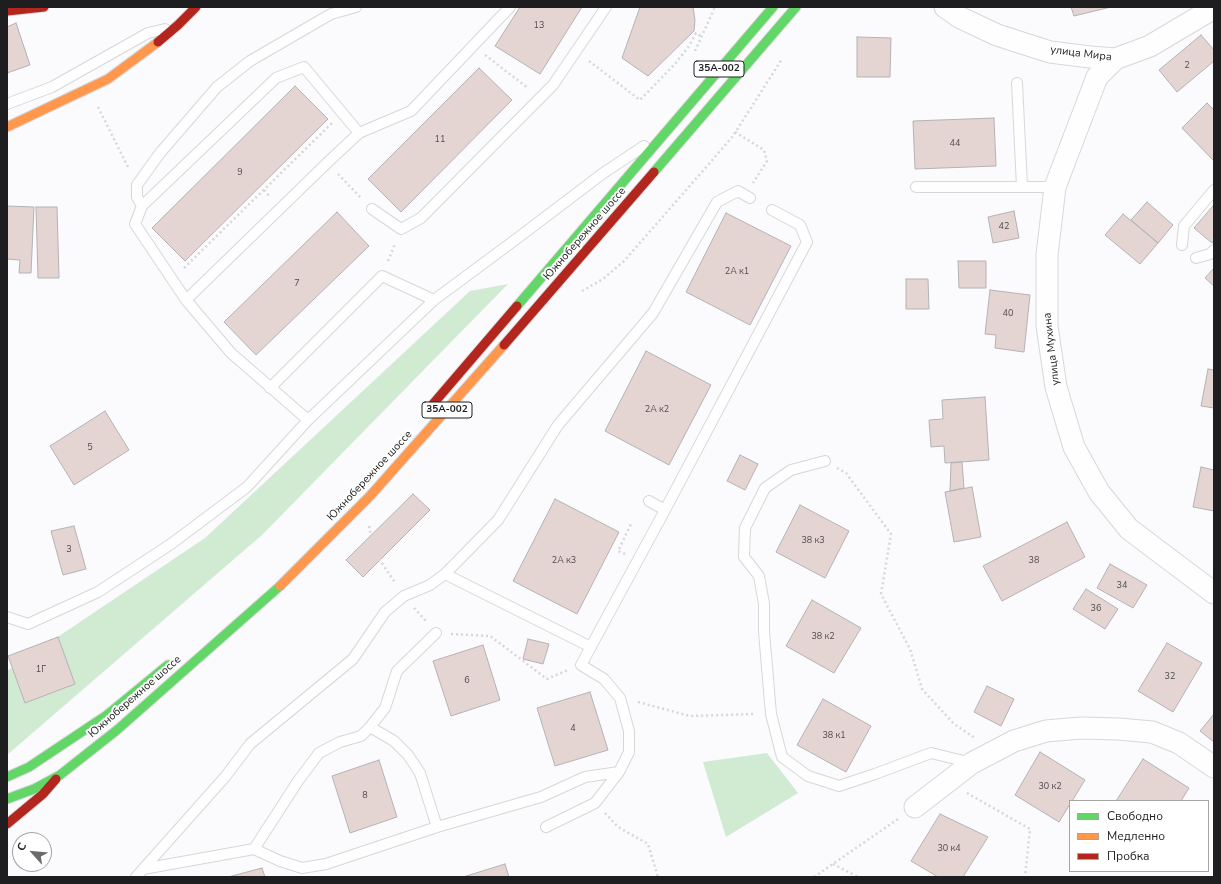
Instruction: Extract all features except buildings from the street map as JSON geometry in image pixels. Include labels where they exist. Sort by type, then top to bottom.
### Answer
[{"type":"main road","points":[[7,11],[44,7]]},
{"type":"main road","points":[[7,127],[108,79],[178,25],[196,7]]},
{"type":"main road","name":"Южнобережное шоссе","points":[[427,411],[773,7]]},
{"type":"main road","name":"Южнобережное шоссе","points":[[7,799],[34,789],[60,775],[117,730],[276,590],[370,496],[526,321],[796,7]]},
{"type":"main road","name":"Южнобережное шоссе","points":[[7,777],[28,767],[54,751],[107,715],[178,657]]},
{"type":"main road","points":[[7,824],[43,794],[60,775]]},
{"type":"street","name":"улица Мира","points":[[945,7],[959,18],[997,35],[1050,52],[1115,59],[1150,46],[1214,8]]},
{"type":"street","name":"улица Мухина","points":[[1115,59],[1096,77],[1055,187],[1047,255],[1047,326],[1056,387],[1074,447],[1099,492],[1129,529],[1214,593]]},
{"type":"street","points":[[915,807],[972,763],[1014,742],[1046,732],[1081,728],[1152,732],[1179,743],[1214,767]]},
{"type":"lane","points":[[142,206],[137,197],[137,185],[160,153],[217,87],[250,61],[331,14],[356,7]]},
{"type":"lane","points":[[186,300],[359,133],[411,111],[510,7]]},
{"type":"lane","points":[[372,209],[402,229],[421,218],[552,85],[606,7]]},
{"type":"lane","points":[[7,104],[52,87],[148,33],[178,25]]},
{"type":"lane","points":[[308,420],[231,353],[186,300],[135,224],[142,206],[276,78],[304,67],[359,133]]},
{"type":"lane","points":[[1017,83],[1022,187]]},
{"type":"lane","points":[[7,617],[28,624],[98,592],[172,544],[246,487],[308,420],[434,300],[602,174],[666,132]]},
{"type":"lane","points":[[916,187],[1055,187]]},
{"type":"lane","points":[[1182,245],[1184,226],[1214,190]]},
{"type":"lane","points":[[139,873],[225,777],[250,744],[353,659],[385,612],[404,596],[430,585],[445,574],[498,520],[558,425],[652,313],[717,202],[738,191],[748,197]]},
{"type":"lane","points":[[546,827],[595,803],[619,772],[629,752],[629,731],[620,698],[604,680],[581,665],[807,242],[800,225],[772,210]]},
{"type":"lane","points":[[1196,258],[1210,254],[1214,250]]},
{"type":"lane","points":[[270,388],[382,276],[434,300]]},
{"type":"lane","points":[[825,461],[791,470],[765,488],[745,528],[744,556],[758,576],[764,604],[764,638],[770,714],[782,757],[808,776],[839,786],[931,753],[972,763]]},
{"type":"lane","points":[[649,501],[665,510]]},
{"type":"lane","points":[[445,574],[591,647]]},
{"type":"lane","points":[[254,848],[298,781],[319,753],[340,742],[361,736],[370,727],[385,708],[397,671],[436,633]]},
{"type":"lane","points":[[370,727],[394,741],[408,755],[420,773],[437,826]]},
{"type":"lane","points":[[139,873],[254,848],[280,861],[302,868],[326,864],[437,826],[541,797],[585,777],[619,772]]},
{"type":"path","points":[[695,50],[715,7]]},
{"type":"path","points":[[576,51],[640,100],[675,64],[689,46],[696,33],[702,36]]},
{"type":"path","points":[[473,46],[540,97]]},
{"type":"path","points":[[733,136],[756,102],[785,54]]},
{"type":"path","points":[[89,88],[137,185]]},
{"type":"path","points":[[179,263],[184,268],[342,113]]},
{"type":"path","points":[[735,132],[764,150],[767,161],[748,197]]},
{"type":"path","points":[[327,163],[372,209]]},
{"type":"path","points":[[382,276],[402,229]]},
{"type":"path","points":[[825,461],[846,473],[891,534],[881,594],[910,649],[922,689],[954,724],[994,752]]},
{"type":"path","points":[[618,551],[632,522]]},
{"type":"path","points":[[379,559],[404,596],[436,633],[490,636],[547,679],[581,665]]},
{"type":"path","points":[[620,698],[690,716],[770,714]]},
{"type":"path","points":[[947,782],[1030,829],[1025,877]]},
{"type":"path","points":[[595,803],[618,827],[648,844],[658,877]]},
{"type":"path","points":[[814,877],[915,807]]},
{"type":"path","points":[[833,864],[858,877]]},
{"type":"green space","points":[[508,284],[262,535],[7,755],[7,671],[205,538],[470,291]]},
{"type":"green space","points":[[767,753],[798,793],[726,837],[703,762]]},
{"type":"traffic: fast","points":[[517,306],[773,7]]},
{"type":"traffic: fast","points":[[654,172],[796,7]]},
{"type":"traffic: fast","points":[[7,799],[34,789],[60,775],[117,730],[280,586]]},
{"type":"traffic: fast","points":[[7,777],[29,767],[107,715],[168,665]]},
{"type":"traffic: slow","points":[[7,127],[108,79],[158,42]]},
{"type":"traffic: slow","points":[[280,586],[370,496],[504,345]]},
{"type":"traffic: jam","points":[[7,11],[44,7]]},
{"type":"traffic: jam","points":[[158,42],[196,7]]},
{"type":"traffic: jam","points":[[504,345],[654,172]]},
{"type":"traffic: jam","points":[[433,404],[517,306]]},
{"type":"traffic: jam","points":[[7,824],[43,794],[56,779]]}]
